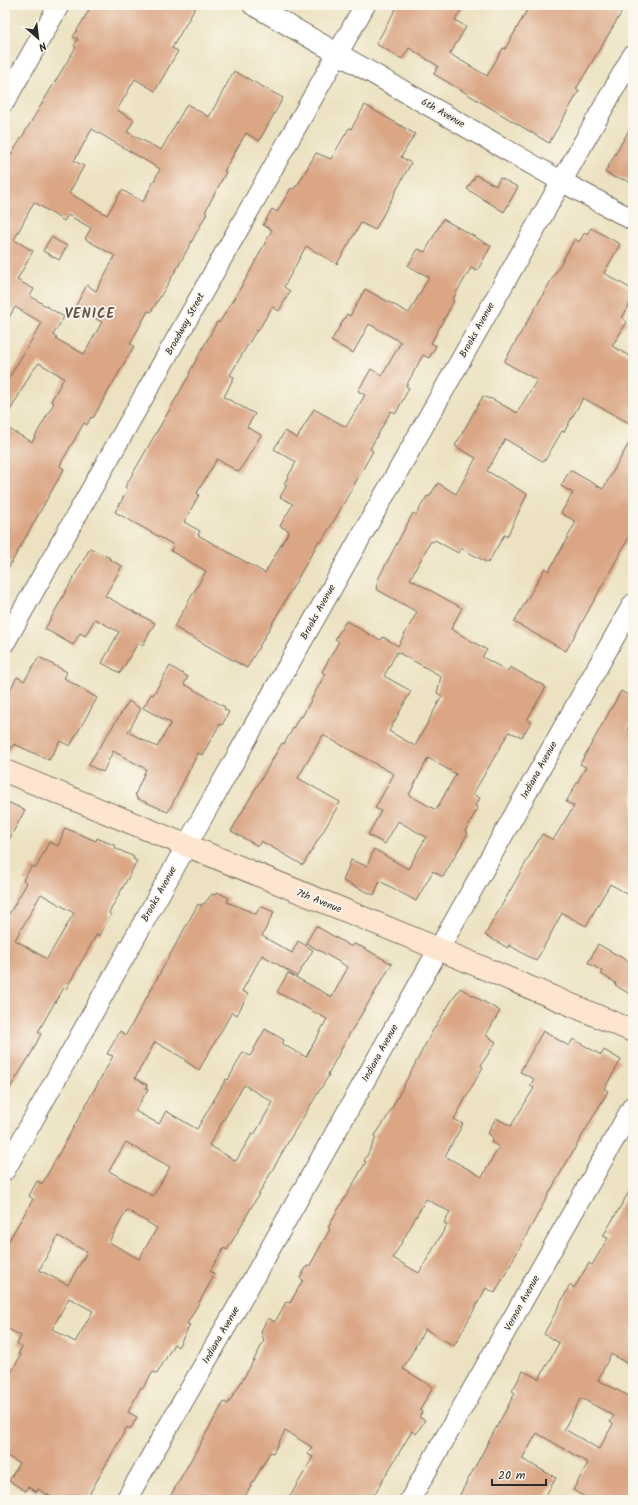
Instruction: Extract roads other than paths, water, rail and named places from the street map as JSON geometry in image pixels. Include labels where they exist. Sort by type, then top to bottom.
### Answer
[{"type":"street","points":[[5,101],[60,5]]},
{"type":"street","name":"6th Avenue","points":[[253,5],[561,181],[633,220]]},
{"type":"street","name":"Broadway Street","points":[[5,642],[365,5]]},
{"type":"street","name":"Brooks Avenue","points":[[5,1170],[186,845],[633,56]]},
{"type":"street","name":"Indiana Avenue","points":[[126,1500],[166,1427],[235,1312],[633,604]]},
{"type":"street","name":"7th Avenue","points":[[5,771],[633,1031]]},
{"type":"street","name":"Vernon Avenue","points":[[410,1500],[633,1106]]},
{"type":"district","name":"VENICE","points":[[90,314]]}]
